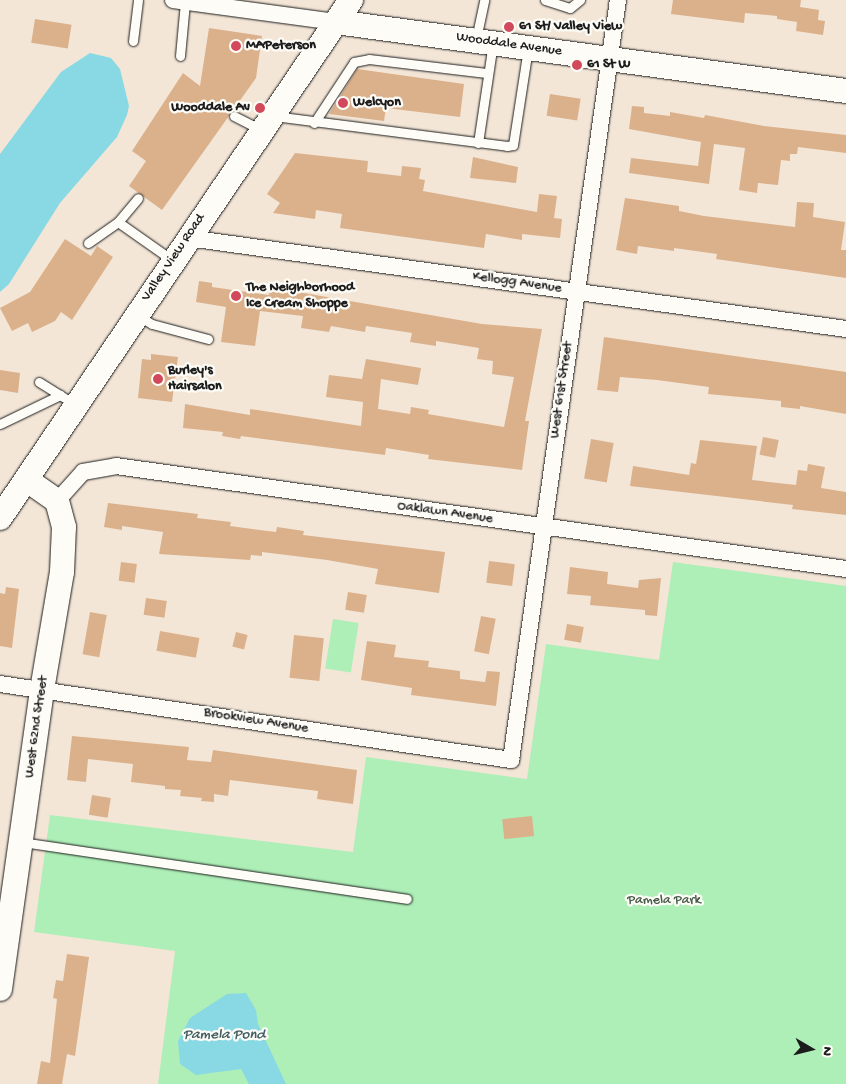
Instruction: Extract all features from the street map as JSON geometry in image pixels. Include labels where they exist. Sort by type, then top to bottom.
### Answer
[{"type":"street","name":"Valley View Road","points":[[0,518],[27,480],[68,400],[137,314],[351,0]]},
{"type":"street","name":"West 61st Street","points":[[511,760],[613,21],[618,0]]},
{"type":"street","name":"Wooddale Avenue","points":[[179,1],[231,4],[336,22],[846,91]]},
{"type":"street","name":"Kellogg Avenue","points":[[188,238],[846,329]]},
{"type":"street","name":"Oaklawn Avenue","points":[[57,501],[83,472],[116,466],[846,569]]},
{"type":"street","points":[[27,480],[57,501]]},
{"type":"street","name":"West 62nd Street","points":[[0,989],[42,690],[62,572],[64,528],[57,501]]},
{"type":"street","name":"Brookview Avenue","points":[[0,684],[511,760]]},
{"type":"lane","points":[[133,41],[138,0]]},
{"type":"lane","points":[[478,143],[486,73],[484,0]]},
{"type":"lane","points":[[545,0],[570,8],[580,0]]},
{"type":"lane","points":[[179,1],[180,56]]},
{"type":"lane","points":[[234,116],[266,123],[314,123],[478,143],[513,145],[528,48]]},
{"type":"lane","points":[[314,123],[354,62],[368,59],[486,73]]},
{"type":"lane","points":[[88,243],[118,222],[138,198]]},
{"type":"lane","points":[[118,222],[172,260]]},
{"type":"lane","points":[[137,314],[152,324],[208,339]]},
{"type":"lane","points":[[39,382],[68,400]]},
{"type":"lane","points":[[0,424],[68,400]]},
{"type":"lane","points":[[21,842],[407,899]]},
{"type":"green space","name":"Pamela Park","points":[[673,562],[846,586],[846,1084],[158,1084],[175,951],[34,932],[50,815],[353,852],[366,757],[527,779],[546,644],[659,660]]},
{"type":"green space","points":[[333,619],[359,623],[351,672],[325,668]]},
{"type":"water","points":[[90,53],[111,58],[120,69],[129,106],[127,115],[117,137],[60,203],[9,284],[0,292],[0,154],[61,72]]},
{"type":"water","name":"Pamela Pond","points":[[246,993],[256,1010],[258,1024],[286,1084],[249,1084],[241,1069],[196,1075],[180,1064],[178,1041],[190,1018],[227,994]]},
{"type":"building","points":[[673,0],[801,0],[800,7],[819,10],[818,20],[825,21],[823,35],[796,31],[797,22],[777,19],[777,16],[745,13],[744,23],[671,14]]},
{"type":"building","points":[[35,19],[72,25],[68,48],[31,43]]},
{"type":"building","points":[[209,28],[262,36],[256,78],[162,210],[129,186],[146,161],[132,151],[183,73],[200,86]]},
{"type":"building","points":[[357,69],[464,84],[460,117],[386,108],[384,121],[329,114]]},
{"type":"building","points":[[550,94],[581,99],[577,121],[547,116]]},
{"type":"building","points":[[632,106],[644,107],[644,113],[670,116],[670,112],[704,118],[705,115],[764,126],[846,135],[846,153],[798,147],[797,154],[790,154],[790,161],[781,160],[778,185],[758,183],[757,193],[739,190],[745,148],[714,144],[709,184],[629,173],[631,158],[698,166],[701,142],[629,129]]},
{"type":"building","points":[[295,153],[368,161],[367,172],[401,176],[402,166],[421,168],[419,179],[425,180],[423,191],[537,212],[539,194],[557,196],[554,218],[562,219],[560,238],[522,234],[522,240],[486,234],[484,248],[340,228],[342,214],[316,210],[315,219],[273,213],[280,203],[267,194]]},
{"type":"building","points":[[473,157],[518,167],[516,183],[470,178]]},
{"type":"building","points":[[625,198],[679,206],[679,211],[704,216],[795,227],[797,202],[814,203],[813,217],[845,222],[841,250],[846,250],[846,278],[716,259],[717,254],[674,248],[674,251],[638,246],[637,254],[616,250]]},
{"type":"building","points":[[65,239],[91,256],[97,246],[113,257],[72,320],[61,312],[55,321],[32,332],[28,323],[12,331],[0,308],[30,292]]},
{"type":"building","points":[[199,281],[212,283],[212,287],[269,295],[270,289],[298,292],[482,324],[542,329],[525,421],[529,421],[522,470],[428,459],[429,455],[386,448],[385,455],[241,436],[240,439],[222,436],[223,432],[183,428],[185,404],[250,415],[250,409],[361,426],[363,402],[326,397],[329,375],[362,379],[366,359],[421,368],[418,385],[381,379],[378,409],[410,414],[411,407],[429,410],[428,414],[504,427],[514,377],[492,374],[493,361],[477,359],[479,348],[436,341],[436,346],[410,342],[412,333],[366,326],[365,332],[331,326],[329,332],[301,328],[303,316],[260,311],[255,346],[221,342],[226,307],[196,302]]},
{"type":"building","points":[[604,337],[846,372],[846,414],[800,406],[800,409],[781,407],[781,401],[708,394],[709,387],[657,380],[620,377],[618,392],[597,390]]},
{"type":"building","name":"Burley's Hairsalon","points":[[151,354],[178,357],[172,402],[138,398],[142,359],[151,360]]},
{"type":"building","points":[[0,370],[20,373],[18,393],[0,390]]},
{"type":"building","points":[[763,437],[779,440],[775,458],[760,455]]},
{"type":"building","points":[[591,439],[614,443],[607,482],[584,478]]},
{"type":"building","points":[[700,440],[757,446],[752,480],[796,485],[798,470],[807,471],[808,464],[825,467],[821,488],[846,492],[846,515],[792,509],[793,505],[630,486],[633,466],[689,475],[691,463],[696,464]]},
{"type":"building","points":[[108,503],[198,514],[197,518],[231,522],[230,526],[276,532],[277,527],[304,531],[303,535],[445,552],[439,593],[375,584],[378,569],[327,560],[262,552],[262,556],[251,555],[250,560],[159,554],[163,532],[122,526],[122,530],[104,527]]},
{"type":"building","points":[[489,561],[515,564],[512,586],[486,583]]},
{"type":"building","points":[[121,562],[137,564],[135,583],[119,581]]},
{"type":"building","points":[[570,567],[608,572],[607,584],[638,588],[639,580],[661,578],[657,616],[645,615],[645,610],[590,605],[591,596],[567,594]]},
{"type":"building","points":[[6,587],[19,589],[12,648],[0,646],[0,593],[5,594]]},
{"type":"building","points":[[348,592],[367,595],[364,613],[345,610]]},
{"type":"building","points":[[146,598],[167,601],[164,618],[144,615]]},
{"type":"building","points":[[90,612],[107,615],[99,657],[83,654]]},
{"type":"building","points":[[481,616],[496,619],[489,654],[474,651]]},
{"type":"building","points":[[567,624],[584,627],[581,643],[564,640]]},
{"type":"building","points":[[160,631],[199,638],[196,658],[157,651]]},
{"type":"building","points":[[236,632],[248,635],[244,649],[232,647]]},
{"type":"building","points":[[294,635],[324,638],[319,681],[290,678]]},
{"type":"building","points":[[367,641],[396,645],[394,657],[429,661],[428,667],[460,671],[460,679],[485,682],[487,671],[500,672],[496,706],[411,695],[412,688],[361,680]]},
{"type":"building","points":[[72,736],[189,747],[187,760],[211,762],[213,750],[357,770],[353,804],[317,799],[318,791],[230,780],[228,796],[214,794],[214,802],[201,801],[202,798],[180,796],[181,790],[165,789],[165,786],[131,782],[133,764],[88,759],[86,782],[67,780]]},
{"type":"building","points":[[92,795],[111,798],[108,818],[89,815]]},
{"type":"building","points":[[532,816],[534,836],[504,839],[502,819]]},
{"type":"building","points":[[67,954],[89,957],[75,1056],[67,1054],[62,1084],[37,1084],[41,1061],[50,1063],[57,999],[53,998],[56,980],[63,981]]},
{"type":"place","name":"61 St/ Valley View","points":[[509,27]]},
{"type":"place","name":"MAPeterson","points":[[236,46]]},
{"type":"place","name":"61 St W","points":[[577,65]]},
{"type":"place","name":"Welcyon","points":[[343,103]]},
{"type":"place","name":"Wooddale Av","points":[[260,108]]},
{"type":"place","name":"The Neighborhood Ice Cream Shoppe","points":[[236,296]]},
{"type":"place","name":"Burley's Hairsalon","points":[[158,379]]}]
